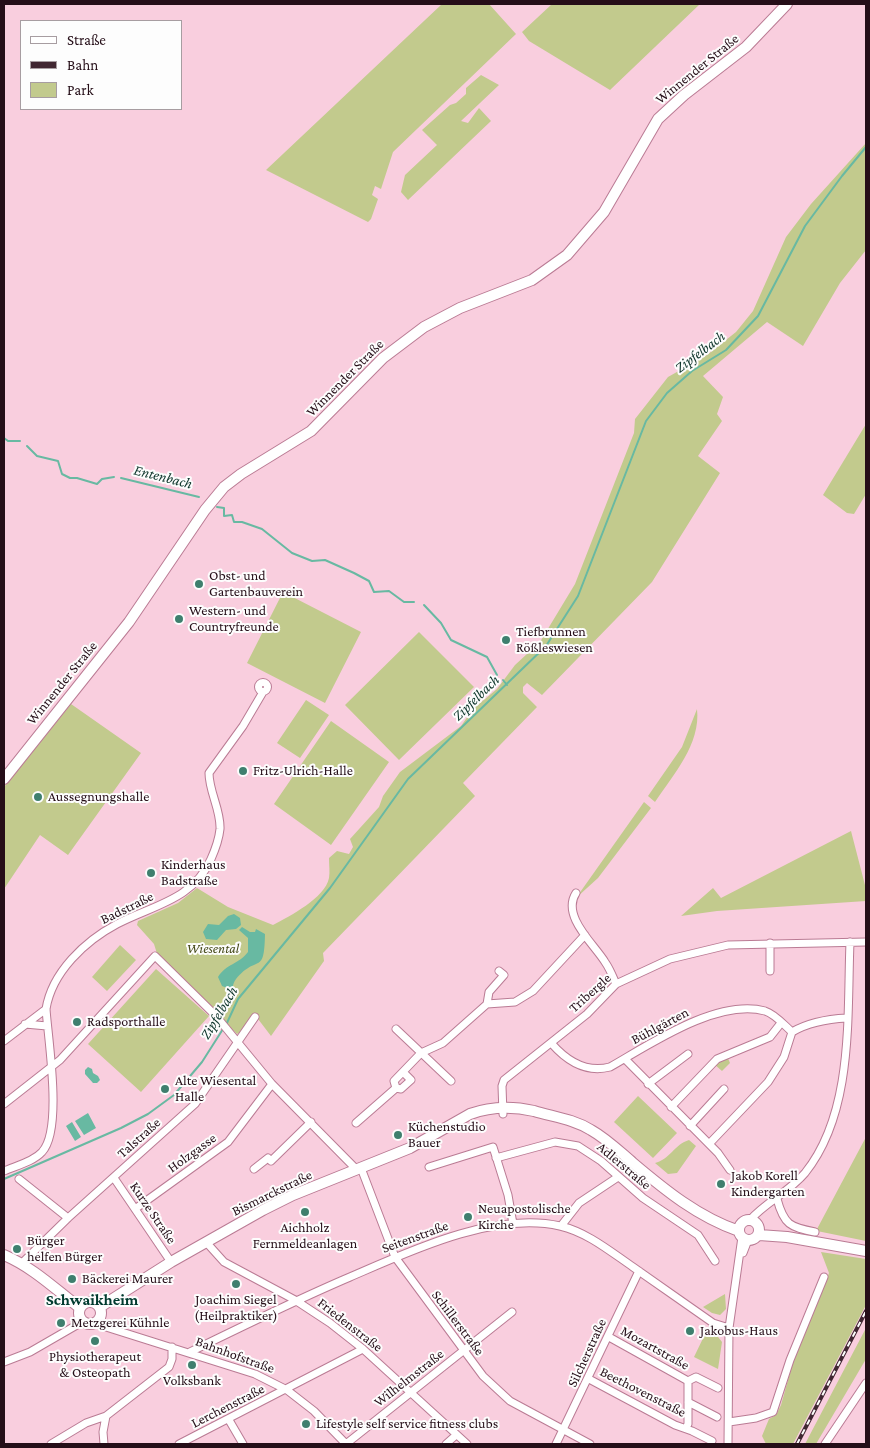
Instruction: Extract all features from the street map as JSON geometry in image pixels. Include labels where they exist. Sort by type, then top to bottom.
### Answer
[{"type":"main road","name":"Winnender Straße","points":[[4,779],[129,622],[205,510],[224,487],[241,474],[311,431],[334,411],[377,364],[410,337],[460,308],[532,280],[567,255],[604,212],[658,119],[678,100],[746,47],[787,4]]},
{"type":"main road","name":"Bismarckstraße","points":[[100,1307],[171,1262],[293,1195],[410,1148],[464,1120],[514,1106],[568,1119],[592,1130],[669,1193],[712,1221],[742,1233]]},
{"type":"main road","points":[[742,1233],[756,1226],[787,1237],[866,1251]]},
{"type":"main road","points":[[742,1233],[756,1226]]},
{"type":"main road","points":[[4,1255],[22,1263],[46,1279],[80,1308]]},
{"type":"main road","points":[[88,1302],[95,1303],[100,1307],[101,1314],[98,1321],[90,1325],[82,1322],[79,1316],[80,1308],[88,1302]]},
{"type":"street","name":"Badstraße","points":[[4,1171],[39,1155],[46,1146],[52,1117],[51,1068],[46,1009],[48,998],[54,986],[66,966],[78,952],[117,924],[184,893],[207,868],[220,830],[209,773],[243,726],[263,692]]},
{"type":"street","points":[[576,893],[573,898],[573,915],[606,963],[616,984]]},
{"type":"street","points":[[356,1123],[396,1088],[394,1081],[421,1053],[444,1043],[488,1004],[515,1002],[533,991],[585,935]]},
{"type":"street","points":[[756,1226],[762,1208],[777,1199],[805,1172],[824,1141],[842,1082],[850,942]]},
{"type":"street","name":"Tribergle","points":[[503,1110],[502,1086],[504,1080],[518,1067],[552,1044],[587,1014],[616,984],[670,959],[691,952],[728,945],[866,942]]},
{"type":"street","points":[[770,943],[770,971]]},
{"type":"street","name":"Schillerstraße","points":[[51,1068],[155,956],[229,1030],[272,1084],[359,1169],[394,1257],[463,1351],[502,1395],[590,1444]]},
{"type":"street","points":[[488,1004],[489,992],[504,976],[499,971]]},
{"type":"street","points":[[4,1041],[46,1009]]},
{"type":"street","name":"Bühlgärten","points":[[552,1044],[562,1055],[590,1070],[610,1067],[672,1031],[696,1020],[741,1010],[765,1012],[792,1032]]},
{"type":"street","name":"Talstraße","points":[[22,1263],[68,1218],[195,1104],[255,1017]]},
{"type":"street","points":[[709,1144],[768,1082],[784,1057],[792,1032],[802,1026],[827,1019],[847,1018]]},
{"type":"street","points":[[671,1108],[717,1059],[770,1037],[781,1023]]},
{"type":"street","points":[[25,1024],[47,1026]]},
{"type":"street","points":[[396,1029],[451,1080]]},
{"type":"street","points":[[648,1084],[688,1054]]},
{"type":"street","points":[[625,1059],[671,1108],[709,1144],[730,1170]]},
{"type":"street","points":[[4,1104],[51,1068]]},
{"type":"street","name":"Holzgasse","points":[[135,1209],[228,1142],[272,1084]]},
{"type":"street","points":[[690,1126],[724,1089]]},
{"type":"street","points":[[254,1169],[268,1158],[271,1161],[311,1122]]},
{"type":"street","name":"Adlerstraße","points":[[496,1158],[545,1143],[565,1142],[589,1152],[656,1208],[698,1235],[716,1261]]},
{"type":"street","points":[[429,1167],[493,1147],[513,1224]]},
{"type":"street","points":[[561,1226],[579,1203],[618,1177]]},
{"type":"street","name":"Kurze Straße","points":[[114,1178],[171,1262]]},
{"type":"street","points":[[19,1179],[68,1218]]},
{"type":"street","points":[[777,1199],[783,1218],[790,1225],[815,1232]]},
{"type":"street","name":"Seitenstraße","points":[[190,1352],[295,1300],[394,1257],[456,1235],[513,1224],[561,1226],[585,1236],[713,1323],[729,1328]]},
{"type":"street","points":[[728,1444],[729,1328],[742,1233]]},
{"type":"street","name":"Friedenstraße","points":[[206,1242],[224,1262],[295,1300],[363,1350],[455,1436],[467,1444]]},
{"type":"street","name":"Silcherstraße","points":[[556,1444],[589,1379],[639,1271]]},
{"type":"street","points":[[729,1422],[756,1418],[773,1412],[790,1360],[824,1277]]},
{"type":"street","name":"Wilhelmstraße","points":[[346,1444],[512,1312]]},
{"type":"street","name":"Bahnhofstraße","points":[[98,1321],[106,1327],[248,1371],[287,1390],[314,1411],[346,1444]]},
{"type":"street","points":[[4,1362],[30,1352],[82,1322]]},
{"type":"street","name":"Mozartstraße","points":[[609,1337],[688,1381]]},
{"type":"street","points":[[51,1444],[86,1423],[106,1416],[169,1367],[172,1359],[172,1347]]},
{"type":"street","name":"Lerchenstraße","points":[[179,1444],[363,1350]]},
{"type":"street","name":"Mozartstraße","points":[[688,1381],[696,1377],[718,1388]]},
{"type":"street","name":"Beethovenstraße","points":[[589,1379],[670,1422],[686,1428]]},
{"type":"street","name":"Mozartstraße","points":[[686,1428],[688,1381]]},
{"type":"street","points":[[825,1444],[866,1382]]},
{"type":"street","points":[[688,1402],[717,1417]]},
{"type":"street","points":[[104,1444],[103,1432],[106,1416]]},
{"type":"street","points":[[228,1420],[243,1444]]},
{"type":"street","points":[[686,1428],[712,1441]]},
{"type":"street","points":[[446,1444],[455,1436]]},
{"type":"green space","points":[[442,4],[489,4],[516,34],[393,152],[381,189],[375,186],[372,195],[378,199],[371,219],[368,222],[266,170]]},
{"type":"green space","points":[[552,4],[700,4],[610,90],[529,41],[522,32]]},
{"type":"green space","points":[[481,75],[499,85],[461,121],[468,123],[479,108],[491,121],[408,200],[401,192],[405,175],[437,145],[422,130],[450,105],[456,103],[466,94],[466,88]]},
{"type":"green space","name":"Wiesental","points":[[866,143],[866,250],[840,283],[803,346],[767,322],[703,376],[723,397],[717,414],[722,421],[698,456],[720,473],[652,582],[542,695],[527,683],[523,687],[523,693],[537,707],[463,783],[475,796],[323,953],[324,961],[271,1036],[255,1015],[243,1030],[237,1034],[158,957],[154,944],[137,925],[138,921],[178,903],[197,888],[228,907],[273,925],[306,906],[321,893],[329,878],[329,858],[337,851],[349,854],[353,847],[350,839],[379,807],[383,796],[400,772],[461,726],[473,709],[497,689],[515,665],[540,642],[575,584],[634,433],[635,419],[668,377],[707,355],[736,332],[753,311],[786,237],[811,204]]},
{"type":"green space","points":[[866,424],[866,494],[854,514],[847,513],[823,495]]},
{"type":"green space","points":[[283,592],[361,632],[325,703],[247,663]]},
{"type":"green space","points":[[419,632],[474,687],[399,760],[345,705]]},
{"type":"green space","points":[[306,700],[329,715],[300,758],[277,743]]},
{"type":"green space","points":[[71,704],[141,753],[68,855],[40,835],[4,889],[4,787]]},
{"type":"green space","points":[[697,709],[695,734],[690,747],[655,802],[648,796],[682,747]]},
{"type":"green space","points":[[331,721],[389,762],[331,845],[274,804]]},
{"type":"green space","points":[[644,802],[651,808],[598,878],[576,898]]},
{"type":"green space","points":[[851,831],[866,889],[866,901],[717,911],[681,916],[713,888],[721,898]]},
{"type":"green space","points":[[120,945],[136,960],[107,991],[92,977]]},
{"type":"green space","points":[[156,969],[209,1016],[141,1092],[88,1044]]},
{"type":"green space","points":[[727,1056],[730,1063],[722,1071],[714,1064]]},
{"type":"green space","points":[[638,1096],[677,1133],[653,1158],[614,1122]]},
{"type":"green space","points":[[866,1137],[866,1241],[817,1231],[817,1229]]},
{"type":"green space","points":[[689,1140],[696,1146],[677,1173],[668,1174],[655,1163],[664,1159]]},
{"type":"green space","points":[[821,1252],[866,1259],[866,1305],[793,1444],[766,1444],[762,1436],[769,1419],[776,1415],[781,1405],[793,1362],[829,1273]]},
{"type":"green space","points":[[725,1294],[726,1309],[720,1315],[712,1313],[703,1307]]},
{"type":"green space","points":[[866,1328],[866,1359],[816,1444],[805,1444]]},
{"type":"green space","points":[[707,1330],[715,1333],[722,1342],[718,1369],[694,1357]]},
{"type":"shaded area","points":[[234,914],[240,918],[241,925],[236,929],[226,930],[217,940],[206,939],[203,932],[208,924],[219,925],[228,916]]},
{"type":"shaded area","points":[[242,927],[250,932],[255,932],[256,929],[265,934],[263,956],[258,963],[244,971],[236,979],[229,997],[227,996],[227,988],[222,986],[218,977],[225,969],[248,952],[248,938],[239,930]]},
{"type":"shaded area","points":[[88,1067],[98,1076],[100,1080],[97,1083],[93,1083],[85,1074],[85,1070]]},
{"type":"shaded area","points":[[88,1113],[96,1128],[84,1135],[75,1121]]},
{"type":"shaded area","points":[[72,1122],[81,1137],[75,1141],[66,1126]]},
{"type":"waterway","name":"Zipfelbach","points":[[226,1025],[238,999],[330,888],[408,779],[546,646],[578,596],[646,421],[667,393],[692,371],[726,350],[758,316],[805,226],[866,147]]},
{"type":"waterway","name":"Entenbach","points":[[4,438],[8,441],[20,441]]},
{"type":"waterway","name":"Entenbach","points":[[27,446],[37,456],[58,461],[62,474],[70,478],[77,478],[97,484],[102,479],[114,477]]},
{"type":"waterway","name":"Entenbach","points":[[121,478],[199,497]]},
{"type":"waterway","name":"Entenbach","points":[[217,507],[224,508],[224,516],[232,515],[234,522],[242,522],[262,529],[292,553],[312,561],[325,560],[369,581],[374,592],[389,591],[404,602],[414,602]]},
{"type":"waterway","name":"Entenbach","points":[[424,605],[441,623],[451,640],[487,657],[497,675]]},
{"type":"waterway","name":"Zipfelbach","points":[[503,680],[507,685]]},
{"type":"waterway","name":"Zipfelbach","points":[[4,1179],[121,1128],[148,1114],[174,1095],[202,1062],[223,1029]]},
{"type":"railway","points":[[797,1444],[866,1311]]},
{"type":"place","name":"Obst- und Gartenbauverein","points":[[199,584]]},
{"type":"place","name":"Western- und Countryfreunde","points":[[179,619]]},
{"type":"place","name":"Tiefbrunnen Rößleswiesen","points":[[506,640]]},
{"type":"place","name":"Fritz-Ulrich-Halle","points":[[243,771]]},
{"type":"place","name":"Aussegnungshalle","points":[[38,797]]},
{"type":"place","name":"Kinderhaus Badstraße","points":[[151,873]]},
{"type":"place","name":"Radsporthalle","points":[[77,1022]]},
{"type":"place","name":"Alte Wiesental Halle","points":[[165,1089]]},
{"type":"place","name":"Küchenstudio Bauer","points":[[398,1135]]},
{"type":"place","name":"Jakob Korell Kindergarten","points":[[721,1184]]},
{"type":"place","name":"Aichholz Fernmeldeanlagen","points":[[305,1212]]},
{"type":"place","name":"Neuapostolische Kirche","points":[[468,1217]]},
{"type":"place","name":"Bürger helfen Bürger","points":[[17,1249]]},
{"type":"place","name":"Bäckerei Maurer","points":[[72,1279]]},
{"type":"place","name":"Joachim Siegel (Heilpraktiker)","points":[[236,1284]]},
{"type":"place","name":"Metzgerei Kühnle","points":[[61,1323]]},
{"type":"place","name":"Jakobus-Haus","points":[[690,1331]]},
{"type":"place","name":"Physiotherapeut & Osteopath","points":[[95,1341]]},
{"type":"place","name":"Volksbank","points":[[192,1365]]},
{"type":"place","name":"Lifestyle self service fitness clubs","points":[[306,1424]]},
{"type":"district","name":"Schwaikheim","points":[[92,1300]]}]
